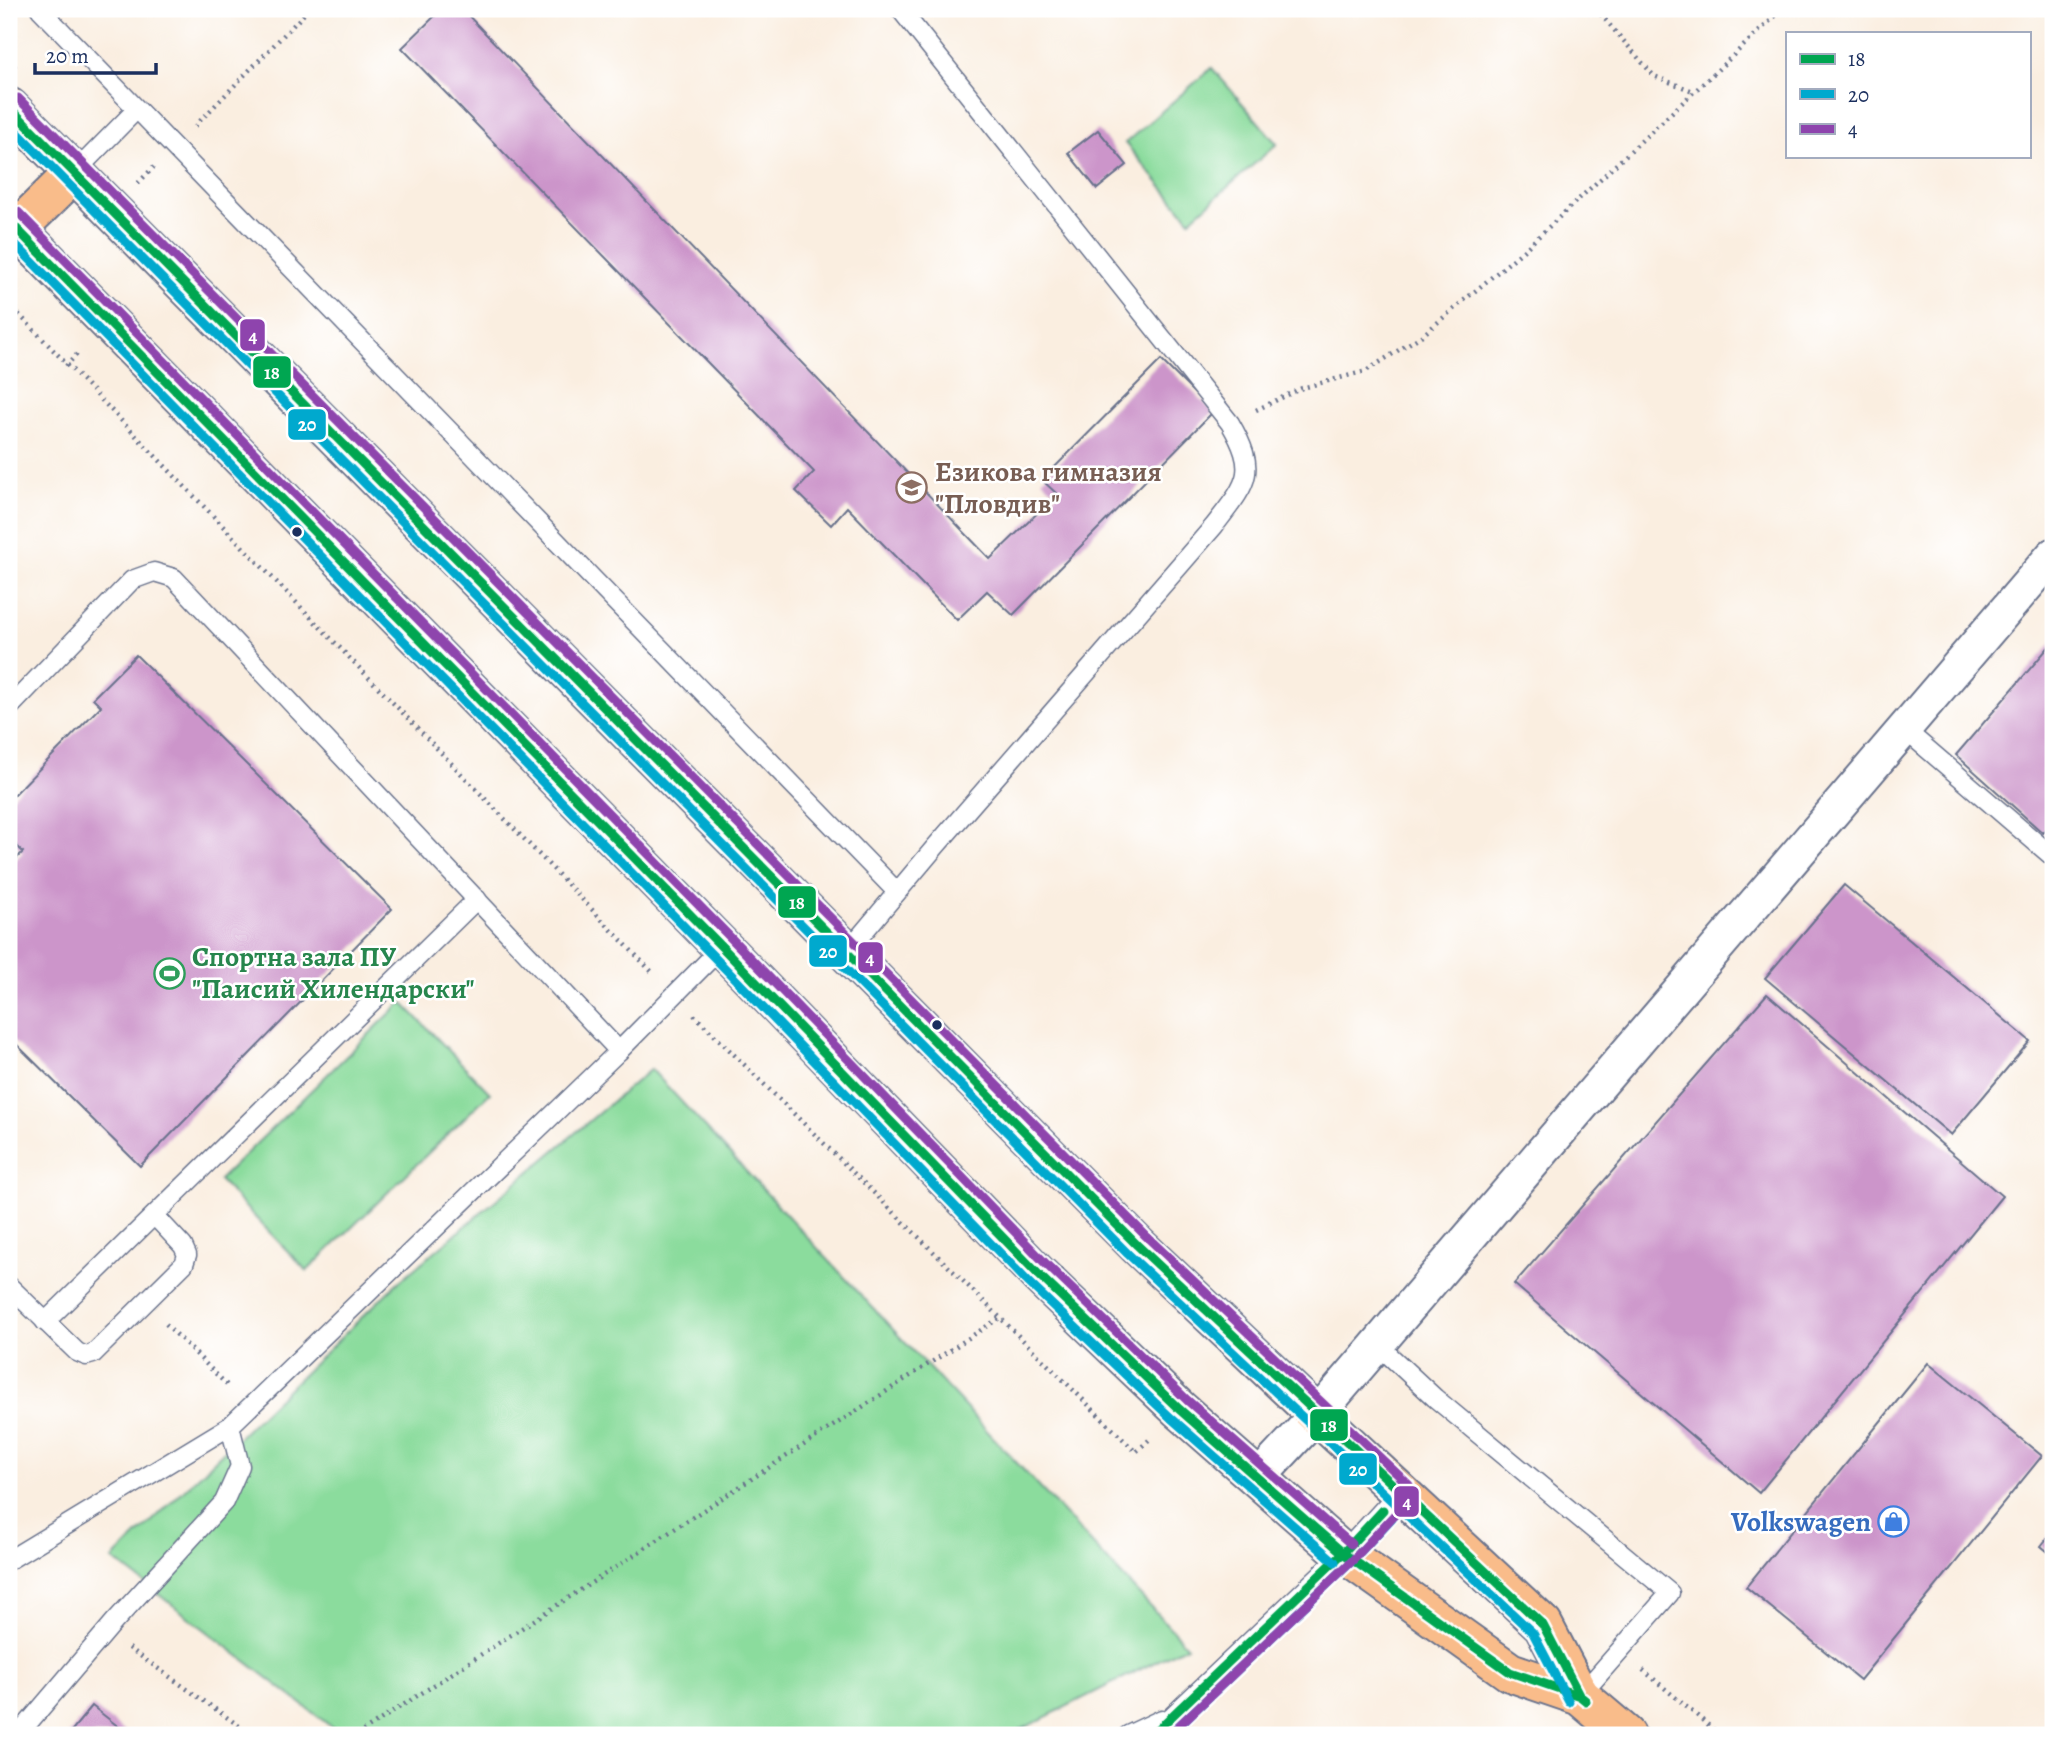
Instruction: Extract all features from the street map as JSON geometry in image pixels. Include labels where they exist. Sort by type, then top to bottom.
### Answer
[{"type":"main road","points":[[9,107],[1137,1245],[1543,1625],[1580,1696]]},
{"type":"main road","points":[[75,172],[11,229],[722,947],[1038,1274],[1179,1409],[1343,1553],[1510,1672],[1580,1696],[1626,1735]]},
{"type":"street","points":[[1258,1478],[1317,1415],[2053,555]]},
{"type":"lane","points":[[40,9],[897,892]]},
{"type":"lane","points":[[846,953],[1214,526],[1238,495],[1249,467],[1242,443],[1230,423],[900,9]]},
{"type":"lane","points":[[75,172],[137,108]]},
{"type":"lane","points":[[9,708],[132,580],[154,572],[174,578],[619,1051]]},
{"type":"lane","points":[[1904,729],[2053,858]]},
{"type":"lane","points":[[45,1322],[477,899]]},
{"type":"lane","points":[[9,1560],[230,1426],[619,1051],[722,947]]},
{"type":"lane","points":[[9,1286],[77,1352],[86,1356],[93,1354],[184,1264],[187,1255],[183,1246],[155,1216]]},
{"type":"lane","points":[[1377,1344],[1435,1398],[1670,1593],[1580,1696]]},
{"type":"lane","points":[[18,1735],[106,1631],[224,1503],[240,1466],[230,1426]]},
{"type":"lane","points":[[1152,1735],[1343,1553],[1399,1492]]},
{"type":"lane","points":[[1128,1735],[1171,1715]]},
{"type":"path","points":[[134,188],[309,9]]},
{"type":"path","points":[[1596,9],[1654,76],[1693,91]]},
{"type":"path","points":[[1230,423],[1302,388],[1366,371],[1423,334],[1524,250],[1783,9]]},
{"type":"path","points":[[145,1303],[249,1407]]},
{"type":"path","points":[[357,1735],[1002,1317]]},
{"type":"path","points":[[106,1631],[252,1735]]},
{"type":"green space","points":[[1212,68],[1277,144],[1190,220],[1125,143]]},
{"type":"green space","points":[[402,1002],[490,1093],[307,1271],[219,1180]]},
{"type":"green space","points":[[651,1069],[1187,1646],[1010,1735],[342,1735],[113,1559],[395,1285]]},
{"type":"building","points":[[442,9],[462,9],[990,559],[1057,494],[1042,480],[1161,360],[1213,412],[1013,615],[987,591],[957,620],[847,507],[831,525],[796,491],[814,472],[402,48]]},
{"type":"building","points":[[1098,130],[1127,165],[1097,189],[1068,153]]},
{"type":"building","points":[[2053,642],[2053,822],[2043,833],[1956,755]]},
{"type":"building","name":"Спортна зала ПУ \"Паисий Хилендарски\"","points":[[136,655],[392,909],[140,1166],[9,1037],[9,866],[23,852],[9,838],[9,800],[101,706],[93,698]]},
{"type":"building","points":[[1844,885],[2030,1041],[1951,1135],[1765,978]]},
{"type":"building","points":[[1767,994],[2002,1196],[1759,1493],[1514,1284]]},
{"type":"building","name":"Volkswagen","points":[[1928,1363],[2042,1456],[1860,1680],[1746,1587]]},
{"type":"building","points":[[2053,1531],[2053,1556],[2041,1546]]},
{"type":"building","points":[[92,1706],[129,1735],[68,1735]]},
{"type":"transit line","name":"4","points":[[18,98],[1146,1236],[1409,1485],[1409,1499],[1351,1562],[1169,1735]]},
{"type":"transit line","name":"18","points":[[9,107],[1137,1245],[1543,1625],[1580,1696]]},
{"type":"transit line","name":"20","points":[[9,124],[1128,1254],[1533,1633],[1569,1702]]},
{"type":"transit line","name":"4","points":[[18,212],[731,938],[1047,1265],[1187,1400],[1351,1544]]},
{"type":"transit line","name":"18","points":[[9,221],[722,947],[1038,1274],[1179,1409],[1343,1553],[1510,1672],[1580,1696],[1586,1701]]},
{"type":"transit line","name":"20","points":[[9,238],[713,956],[1029,1283],[1171,1418],[1335,1562]]},
{"type":"transit line","name":"18","points":[[1152,1735],[1343,1553],[1383,1510]]},
{"type":"transit line","name":"20","points":[[1169,1735],[1351,1562],[1392,1518]]},
{"type":"place","name":"Езикова гимназия \"Пловдив\"","points":[[912,488]]},
{"type":"place","name":"Спортна зала ПУ \"Паисий Хилендарски\"","points":[[169,973]]},
{"type":"place","name":"Volkswagen","points":[[1894,1522]]}]
